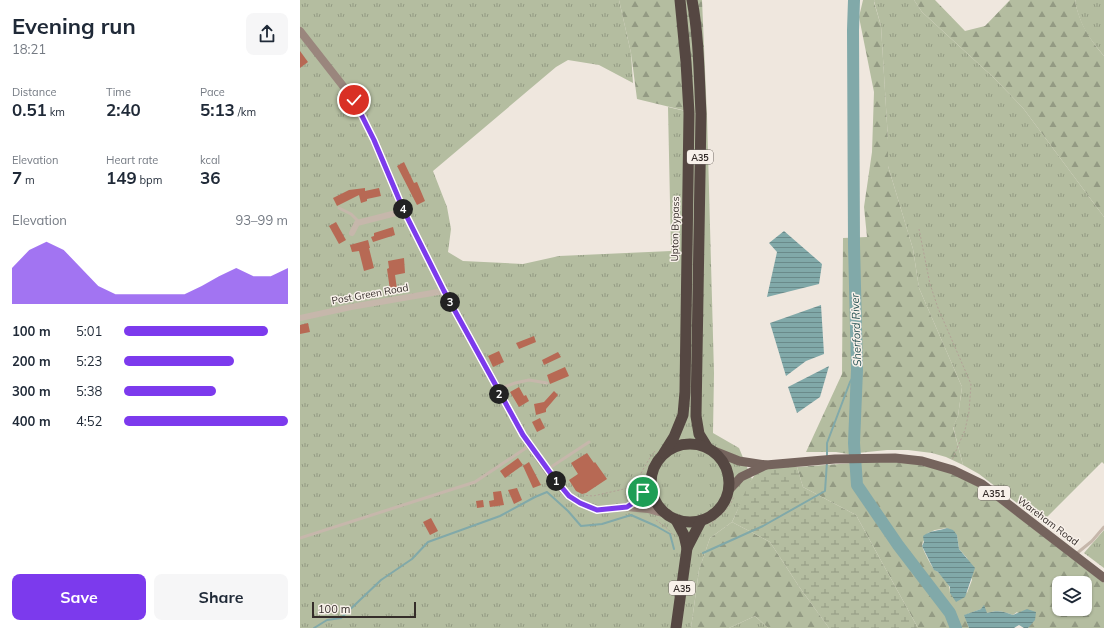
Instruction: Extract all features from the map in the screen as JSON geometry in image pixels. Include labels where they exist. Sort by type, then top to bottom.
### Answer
[{"type":"highway","name":"Upton Bypass","points":[[661,450],[674,437],[683,415],[685,392],[689,112],[680,0]]},
{"type":"highway","name":"A35","points":[[692,0],[701,114],[696,416],[699,434],[710,449]]},
{"type":"highway","points":[[680,444],[698,444],[710,449],[721,458],[729,478],[731,494],[704,524],[676,520],[666,514],[657,505],[651,493],[650,480],[661,450],[680,444]]},
{"type":"highway","name":"A35","points":[[676,520],[684,535],[687,548],[676,628]]},
{"type":"highway","name":"A35","points":[[687,548],[704,524]]},
{"type":"main road","points":[[300,32],[321,56],[354,100],[374,140],[404,211],[444,291],[523,435],[548,469],[569,496],[580,503],[597,510],[627,507],[648,508],[666,514]]},
{"type":"main road","name":"A351","points":[[710,449],[740,461],[766,465]]},
{"type":"main road","name":"Wareham Road","points":[[766,465],[835,459],[895,458],[922,461],[948,468],[982,484],[1104,578]]},
{"type":"main road","name":"A351","points":[[731,494],[743,476],[766,465]]},
{"type":"main road","points":[[627,507],[636,501],[650,480]]},
{"type":"street","points":[[352,233],[359,222],[404,211]]},
{"type":"street","name":"Post Green Road","points":[[300,318],[351,307],[444,291]]},
{"type":"lane","points":[[339,208],[351,214],[359,222]]},
{"type":"lane","points":[[497,390],[515,383],[530,380],[547,383]]},
{"type":"lane","points":[[548,469],[588,442]]},
{"type":"lane","points":[[300,538],[475,482],[531,445]]},
{"type":"lane","points":[[1074,555],[1092,541],[1104,527]]},
{"type":"path","points":[[919,229],[930,284],[938,308],[971,384],[967,421],[962,438],[948,468]]},
{"type":"path","points":[[583,495],[593,496],[633,487],[647,462],[661,450]]},
{"type":"path","points":[[704,524],[729,507],[731,494]]},
{"type":"path","points":[[655,519],[668,529],[674,537]]},
{"type":"green space","points":[[300,0],[619,0],[631,53],[633,83],[599,65],[568,60],[556,67],[433,171],[447,207],[451,229],[448,252],[463,261],[523,264],[559,256],[671,251],[668,107],[707,116],[714,373],[713,433],[739,448],[752,479],[732,522],[710,538],[699,570],[691,628],[300,628]]},
{"type":"green space","points":[[619,0],[702,0],[707,116],[637,99],[631,53]]},
{"type":"green space","points":[[863,0],[875,0],[874,2],[881,26],[888,140],[888,166],[913,249],[919,288],[962,387],[958,416],[953,427],[963,465],[946,457],[932,453],[908,450],[887,450],[848,454],[836,452],[806,452],[842,374],[843,238],[867,237],[864,207],[872,152],[874,92],[859,17]]},
{"type":"green space","points":[[875,0],[914,0],[922,12],[993,77],[1023,108],[1104,217],[1104,464],[1102,462],[1042,522],[979,474],[963,465],[953,426],[958,416],[962,387],[919,288],[913,249],[888,166],[888,140],[881,26]]},
{"type":"green space","points":[[914,0],[935,0],[965,31],[985,26],[1010,0],[1076,0],[1077,10],[1083,25],[1104,56],[1104,217],[1023,108],[993,77],[922,12]]},
{"type":"green space","points":[[1076,0],[1104,0],[1104,56],[1089,37],[1083,25],[1075,2]]},
{"type":"green space","points":[[882,461],[910,463],[949,472],[979,487],[1104,583],[1104,628],[1028,628],[1029,627],[1017,612],[1013,615],[1000,611],[987,613],[981,609],[965,615],[969,628],[918,628],[856,515],[803,487],[797,467]],"holes":[[[947,528],[957,535],[959,549],[967,558],[972,580],[967,593],[950,593],[947,582],[934,568],[922,547],[928,533],[935,530]]]},
{"type":"green space","points":[[797,467],[803,487],[856,515],[918,628],[829,628],[800,588],[770,542],[732,522],[747,488],[758,472],[771,468]]},
{"type":"green space","points":[[732,522],[770,542],[800,588],[829,628],[768,628],[755,616],[729,628],[691,628],[699,570],[710,538]]},
{"type":"green space","points":[[1104,530],[1104,568],[1084,553]]},
{"type":"green space","points":[[755,616],[768,628],[729,628]]},
{"type":"water","points":[[784,231],[822,264],[819,284],[767,297],[777,252],[769,243]]},
{"type":"water","points":[[821,305],[824,354],[806,361],[786,376],[770,323]]},
{"type":"water","points":[[829,366],[820,397],[797,413],[788,387]]},
{"type":"water","points":[[947,528],[953,530],[957,535],[959,549],[975,568],[965,597],[956,602],[950,593],[950,587],[938,572],[934,570],[922,546],[924,542],[923,536]]},
{"type":"water","points":[[984,605],[987,613],[1000,611],[1013,615],[1027,609],[1036,612],[1035,620],[1028,628],[1024,628],[1019,625],[1014,628],[969,628],[964,615],[981,609]]},
{"type":"building","points":[[300,51],[308,62],[300,68]]},
{"type":"building","points":[[404,162],[414,183],[417,182],[425,201],[417,205],[397,166]]},
{"type":"building","points":[[365,188],[365,191],[379,188],[381,196],[367,199],[367,201],[361,203],[359,195],[337,206],[333,198],[349,190]]},
{"type":"building","points":[[336,222],[346,240],[339,244],[329,226]]},
{"type":"building","points":[[393,227],[395,235],[373,242],[371,237],[374,236],[374,233]]},
{"type":"building","points":[[368,240],[374,268],[364,271],[359,251],[352,252],[350,245]]},
{"type":"building","points":[[404,258],[405,273],[395,275],[397,289],[390,290],[387,269],[389,268],[388,261]]},
{"type":"building","points":[[308,323],[310,332],[300,334],[300,325]]},
{"type":"building","points":[[534,336],[536,342],[519,349],[516,343]]},
{"type":"building","points":[[499,351],[504,362],[493,367],[488,356]]},
{"type":"building","points":[[558,352],[561,357],[544,365],[542,360]]},
{"type":"building","points":[[565,367],[569,376],[550,384],[547,375]]},
{"type":"building","points":[[519,387],[529,401],[519,407],[510,392]]},
{"type":"building","points":[[554,391],[558,395],[546,409],[546,412],[536,415],[534,404],[544,402]]},
{"type":"building","points":[[540,418],[545,428],[537,432],[532,422]]},
{"type":"building","points":[[587,453],[607,479],[586,493],[582,494],[576,491],[569,480],[578,474],[571,463]]},
{"type":"building","points":[[518,458],[523,465],[505,478],[500,471]]},
{"type":"building","points":[[529,462],[541,485],[533,488],[523,466]]},
{"type":"building","points":[[517,488],[522,500],[514,504],[508,490]]},
{"type":"building","points":[[501,491],[504,505],[490,507],[489,501],[494,500],[493,492]]},
{"type":"building","points":[[483,500],[484,507],[477,508],[476,501]]},
{"type":"building","points":[[431,518],[438,531],[430,535],[423,522]]},
{"type":"waterway","name":"Sherford River","points":[[854,0],[854,244],[857,370],[854,443],[857,485],[898,545],[950,613],[956,628]]},
{"type":"waterway","points":[[827,457],[827,443],[850,382],[857,370]]},
{"type":"waterway","points":[[703,553],[763,526],[825,491],[827,462]]},
{"type":"waterway","points":[[314,628],[327,620],[341,618],[381,580],[412,559],[428,542],[500,516],[547,492],[568,511],[581,526],[602,524],[631,515],[670,534],[674,549]]},
{"type":"route","points":[[354,100],[374,140],[404,211],[444,291],[523,435],[554,478],[569,496],[580,503],[597,510],[627,507],[636,501],[643,492]]}]
